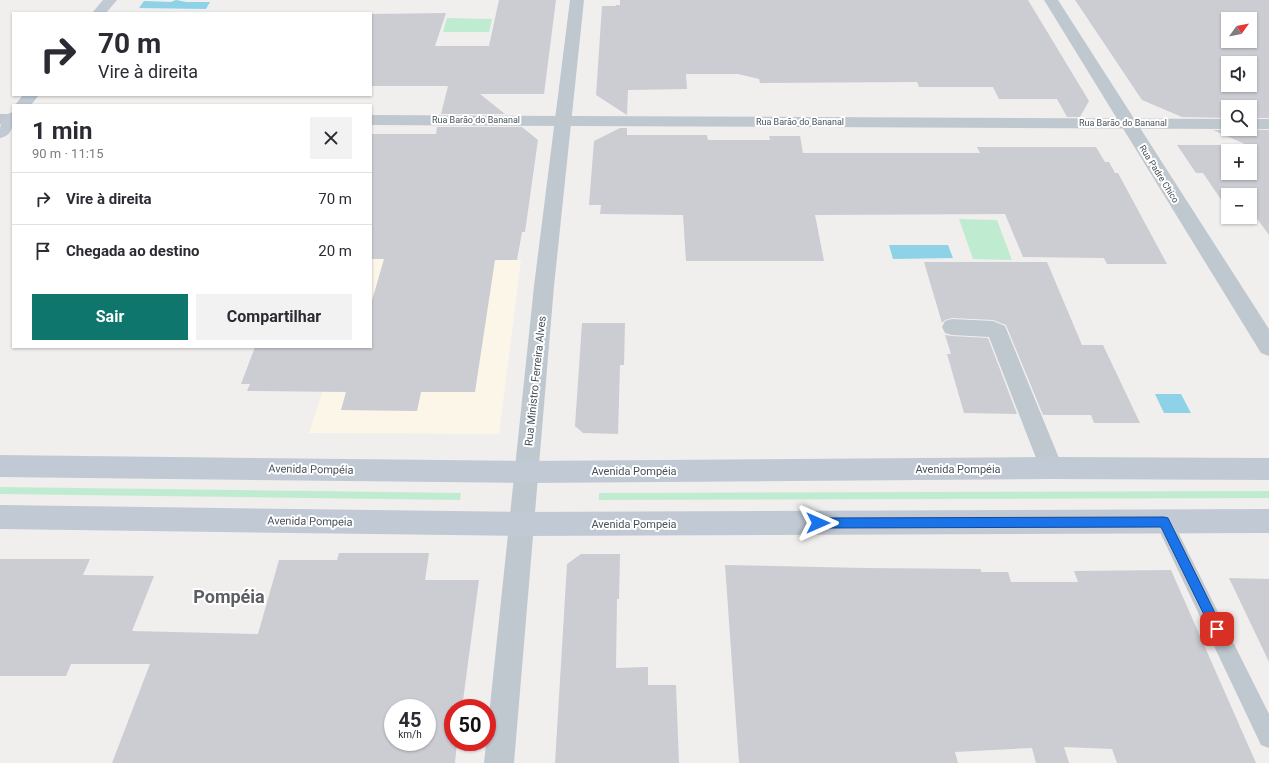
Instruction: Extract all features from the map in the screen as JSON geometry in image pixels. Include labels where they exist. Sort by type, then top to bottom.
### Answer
[{"type":"main road","points":[[100,12],[110,0]]},
{"type":"main road","points":[[24,104],[30,96]]},
{"type":"main road","points":[[0,132],[9,118]]},
{"type":"main road","name":"Avenida Pompéia","points":[[0,466],[525,472],[1051,468],[1269,469]]},
{"type":"main road","name":"Avenida Pompeia","points":[[0,517],[520,524],[1269,521]]},
{"type":"street","name":"Rua Ministro Ferreira Alves","points":[[499,763],[525,472],[561,121],[577,0]]},
{"type":"street","name":"Rua Padre Chico","points":[[1051,0],[1269,346]]},
{"type":"street","name":"Rua Barão do Bananal","points":[[372,120],[1221,124]]},
{"type":"street","points":[[1257,124],[1269,124]]},
{"type":"street","points":[[952,327],[993,329],[998,332],[1051,468]]},
{"type":"lane","points":[[1164,522],[1269,737]]},
{"type":"shaded area","points":[[372,259],[521,260],[499,434],[309,433],[337,348],[372,348]]},
{"type":"green space","points":[[447,18],[492,19],[489,32],[443,32]]},
{"type":"green space","points":[[959,219],[997,220],[1012,260],[973,259]]},
{"type":"green space","points":[[0,487],[461,493],[460,500],[0,494]]},
{"type":"green space","points":[[1269,491],[1269,498],[599,500],[599,493]]},
{"type":"water","points":[[176,0],[186,2],[210,2],[206,9],[139,8],[144,1],[171,2]]},
{"type":"water","points":[[889,245],[948,245],[953,258],[893,259]]},
{"type":"water","points":[[1155,394],[1181,394],[1191,413],[1164,413]]},
{"type":"building","points":[[499,0],[556,0],[544,94],[480,94],[505,114],[441,114],[448,86],[372,86],[372,14],[446,13],[435,46],[489,46]]},
{"type":"building","points":[[620,0],[1028,0],[1089,101],[1080,117],[1067,117],[1057,99],[999,99],[993,87],[919,87],[917,82],[760,83],[759,79],[738,74],[686,74],[687,89],[628,90],[627,115],[596,95],[602,6],[620,5]]},
{"type":"building","points":[[1075,0],[1269,0],[1269,118],[1257,118],[1257,100],[1221,100],[1221,118],[1182,117],[1142,100]]},
{"type":"building","points":[[437,127],[522,127],[538,140],[525,232],[522,232],[517,260],[495,260],[475,392],[421,392],[417,411],[341,410],[346,392],[247,391],[250,384],[241,384],[255,348],[372,348],[372,301],[384,259],[372,259],[372,134],[436,134]]},
{"type":"building","points":[[620,128],[627,128],[627,135],[707,135],[708,140],[770,140],[769,136],[800,136],[803,153],[980,153],[977,147],[1096,147],[1105,162],[1109,162],[1115,173],[1118,173],[1167,264],[1107,264],[1104,258],[1023,257],[1005,214],[815,215],[824,261],[686,261],[683,215],[600,214],[601,205],[589,205],[594,141]]},
{"type":"building","points":[[1213,130],[1221,130],[1221,134]]},
{"type":"building","points":[[1257,130],[1269,130],[1269,235],[1257,219],[1257,188],[1221,188],[1221,200],[1203,173],[1196,173],[1177,145],[1221,145],[1221,180],[1257,180],[1257,144],[1245,144],[1227,136],[1257,136]]},
{"type":"building","points":[[924,262],[1047,262],[1082,345],[1103,345],[1140,423],[1094,423],[1091,415],[1043,415],[1006,325],[993,320],[952,318],[945,320],[942,323]]},
{"type":"building","points":[[582,323],[625,323],[624,365],[620,365],[618,434],[583,433],[575,426]]},
{"type":"building","points":[[945,335],[988,338],[1017,414],[964,413],[947,354],[951,354]]},
{"type":"building","points":[[339,553],[429,553],[425,580],[479,580],[463,699],[444,699],[444,751],[456,751],[455,763],[112,763],[150,664],[71,664],[66,676],[0,676],[0,559],[90,559],[83,575],[154,576],[132,631],[258,634],[279,560],[337,560]]},
{"type":"building","points":[[581,554],[620,554],[619,599],[617,599],[616,668],[648,667],[648,685],[676,685],[679,763],[555,763],[567,564]]},
{"type":"building","points":[[725,565],[981,569],[981,572],[1008,572],[1011,582],[1078,582],[1074,571],[1171,570],[1256,763],[1117,763],[1112,749],[1064,747],[1069,763],[1036,763],[1032,748],[955,752],[958,763],[739,763]]},
{"type":"building","points":[[1229,578],[1269,579],[1269,662]]},
{"type":"district","name":"Pompéia","points":[[229,597]]},
{"type":"route","points":[[818,523],[1164,522],[1217,629]]}]
